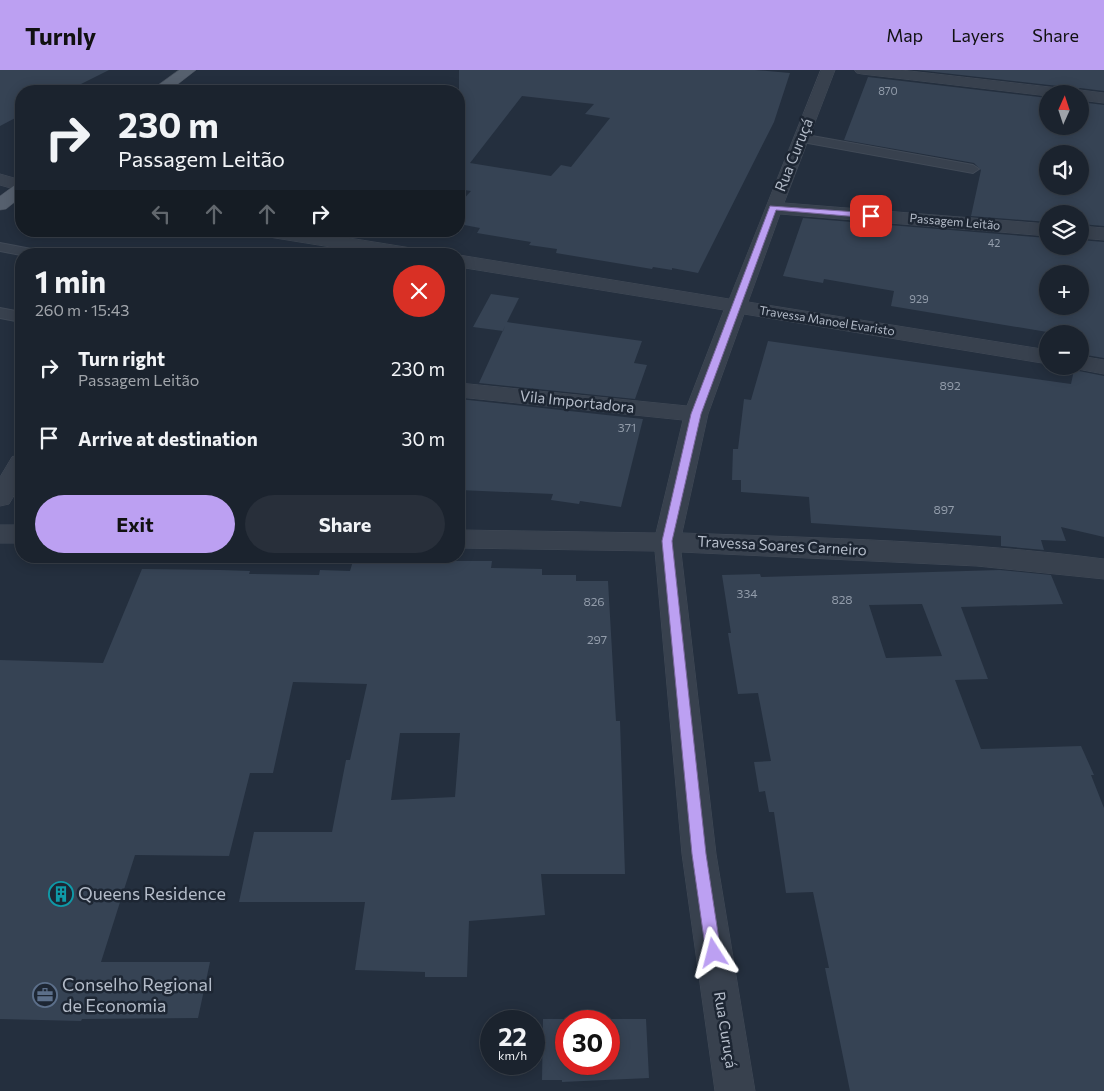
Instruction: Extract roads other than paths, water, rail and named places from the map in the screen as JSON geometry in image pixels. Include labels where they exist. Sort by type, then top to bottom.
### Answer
[{"type":"main road","points":[[168,85],[189,70]]},
{"type":"main road","points":[[0,205],[15,193]]},
{"type":"street","name":"Rua Curuçá","points":[[735,1091],[699,854],[667,541],[696,414],[773,208],[828,70]]},
{"type":"street","points":[[862,70],[1039,91]]},
{"type":"street","points":[[1089,96],[1104,98]]},
{"type":"street","points":[[0,180],[15,186]]},
{"type":"street","name":"Passagem Leitão","points":[[773,208],[1039,229]]},
{"type":"street","points":[[1089,233],[1104,234]]},
{"type":"street","points":[[319,237],[379,248]]},
{"type":"street","name":"Travessa Manoel Evaristo","points":[[465,262],[1039,356]]},
{"type":"street","points":[[1089,364],[1104,367]]},
{"type":"street","name":"Vila Importadora","points":[[465,391],[696,414]]},
{"type":"street","points":[[0,498],[15,472]]},
{"type":"street","points":[[0,534],[15,534]]},
{"type":"street","name":"Travessa Soares Carneiro","points":[[465,539],[667,541],[839,548],[1053,561],[1104,569]]},
{"type":"lane","points":[[801,138],[973,169]]},
{"type":"lane","points":[[0,247],[15,250]]},
{"type":"lane","points":[[0,313],[15,316]]},
{"type":"place","name":"Queens Residence","points":[[61,894]]},
{"type":"place","name":"Conselho Regional de Economia","points":[[45,995]]}]
